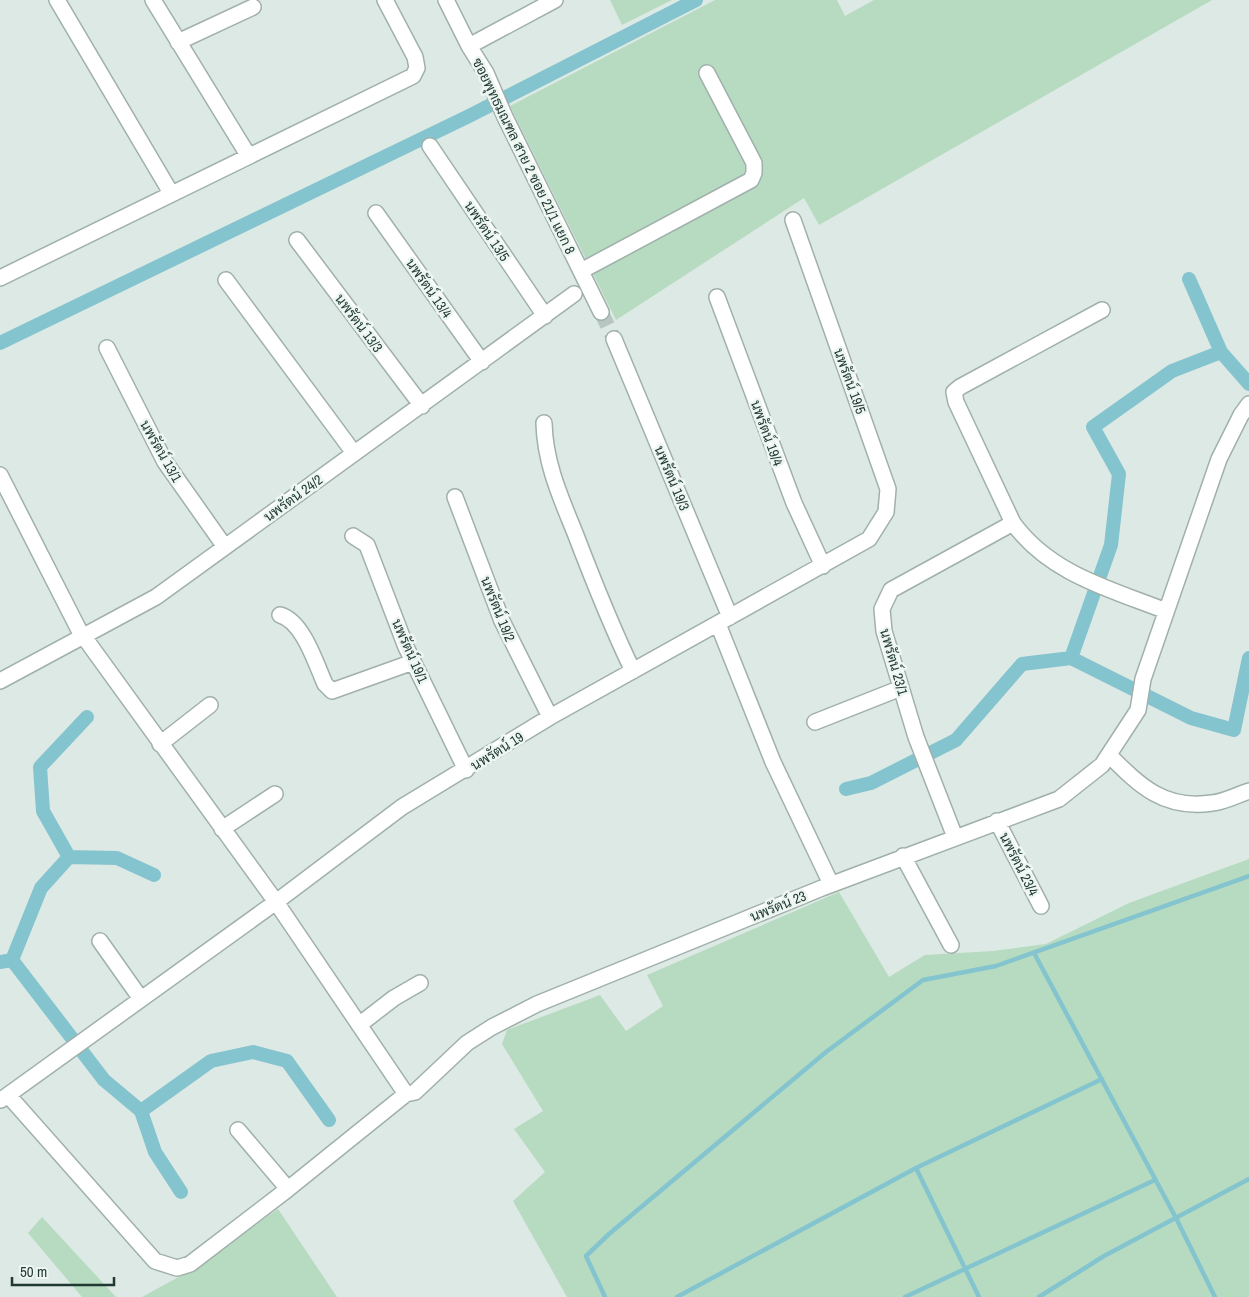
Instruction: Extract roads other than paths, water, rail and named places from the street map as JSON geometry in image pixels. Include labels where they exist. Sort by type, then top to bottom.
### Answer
[{"type":"street","points":[[57,0],[171,193]]},
{"type":"street","points":[[153,0],[248,155]]},
{"type":"street","points":[[0,278],[248,155],[413,76],[418,68],[415,58],[385,0]]},
{"type":"street","name":"ซอยพุทธมณฑล สาย 2 ซอย 21/1 แยก 8","points":[[446,0],[469,46],[486,73],[505,116],[601,312]]},
{"type":"street","points":[[469,46],[555,0]]},
{"type":"street","points":[[178,42],[253,7]]},
{"type":"street","points":[[581,270],[751,180],[754,173],[754,163],[707,74]]},
{"type":"street","name":"นพรัตน์ 13/5","points":[[430,146],[545,316]]},
{"type":"street","name":"นพรัตน์ 13/4","points":[[376,213],[482,362]]},
{"type":"street","name":"นพรัตน์ 19/5","points":[[793,220],[888,489],[886,512],[869,539]]},
{"type":"street","name":"นพรัตน์ 13/3","points":[[297,240],[422,406]]},
{"type":"street","points":[[226,280],[354,453]]},
{"type":"street","name":"นพรัตน์ 24/2","points":[[0,681],[156,597],[574,294]]},
{"type":"street","name":"นพรัตน์ 19/4","points":[[717,297],[794,504],[823,566]]},
{"type":"street","points":[[1102,310],[954,392],[956,402],[1013,523],[1025,539],[1042,555],[1075,576],[1166,611],[1220,459],[1245,410]]},
{"type":"street","name":"นพรัตน์ 19/3","points":[[614,339],[724,621],[773,762],[831,884]]},
{"type":"street","name":"นพรัตน์ 13/1","points":[[107,348],[165,462],[225,547]]},
{"type":"street","points":[[544,422],[545,448],[552,473],[606,615],[633,671]]},
{"type":"street","points":[[0,475],[84,635],[160,744],[276,902],[406,1094]]},
{"type":"street","name":"นพรัตน์ 19/2","points":[[455,497],[502,621],[550,717]]},
{"type":"street","name":"นพรัตน์ 23/1","points":[[955,837],[916,737],[884,632],[882,609],[891,590],[1013,523]]},
{"type":"street","name":"นพรัตน์ 19/1","points":[[354,536],[368,544],[413,662],[466,770]]},
{"type":"street","name":"นพรัตน์ 19","points":[[4,1098],[276,902],[385,818],[550,717],[869,539]]},
{"type":"street","name":"นพรัตน์ 23","points":[[4,1098],[155,1261],[168,1267],[177,1268],[190,1264],[288,1189],[406,1094],[415,1092],[467,1043],[492,1027],[537,1004],[831,884],[1059,799],[1102,765],[1138,710],[1143,678],[1166,611]]},
{"type":"street","points":[[280,615],[290,618],[298,626],[325,684],[332,691],[413,662]]},
{"type":"street","points":[[815,722],[901,688]]},
{"type":"street","points":[[160,744],[210,705]]},
{"type":"street","points":[[1109,755],[1139,784],[1156,796],[1186,805],[1214,803],[1249,792]]},
{"type":"street","points":[[222,829],[275,794]]},
{"type":"street","name":"นพรัตน์ 23/4","points":[[997,821],[1041,906]]},
{"type":"street","points":[[903,856],[951,945]]},
{"type":"street","points":[[100,941],[141,998]]},
{"type":"street","points":[[359,1026],[394,998],[420,983]]},
{"type":"street","points":[[238,1130],[288,1189]]},
{"type":"waterway","points":[[0,343],[469,116],[696,0]]},
{"type":"waterway","points":[[1071,658],[1111,545],[1119,474],[1093,427],[1172,371],[1221,352],[1189,279]]},
{"type":"waterway","points":[[1221,352],[1249,384]]},
{"type":"waterway","points":[[846,789],[871,783],[956,740],[1022,664],[1071,658],[1191,718],[1234,730],[1249,658]]},
{"type":"waterway","points":[[69,857],[43,811],[40,767],[87,717]]},
{"type":"waterway","points":[[0,962],[12,960],[41,888],[69,857],[117,858],[154,875]]},
{"type":"waterway","points":[[605,1297],[586,1256],[609,1234],[826,1052],[923,980],[996,966],[1249,876]]},
{"type":"waterway","points":[[1034,953],[1176,1218],[1215,1297]]},
{"type":"waterway","points":[[12,960],[104,1080],[141,1111],[211,1061],[253,1052],[287,1061],[329,1120]]},
{"type":"waterway","points":[[979,1297],[916,1168],[1102,1079]]},
{"type":"waterway","points":[[141,1111],[155,1152],[181,1192]]},
{"type":"waterway","points":[[677,1297],[916,1168]]},
{"type":"waterway","points":[[1039,1297],[1104,1256],[1249,1179]]},
{"type":"waterway","points":[[905,1297],[1155,1180]]},
{"type":"tunnel","points":[[601,312],[614,339]]}]
